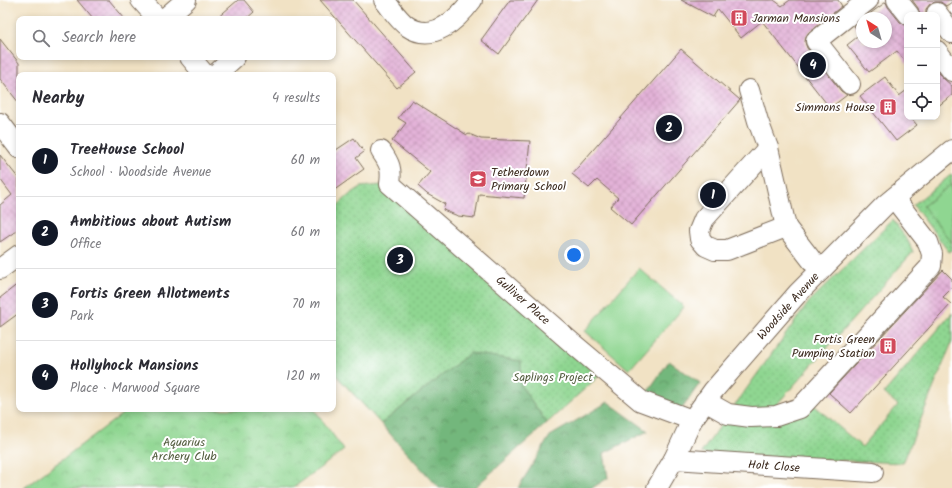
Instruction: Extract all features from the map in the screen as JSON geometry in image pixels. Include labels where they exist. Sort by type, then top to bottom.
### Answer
[{"type":"street","points":[[141,0],[155,16]]},
{"type":"street","points":[[167,16],[186,0]]},
{"type":"street","points":[[384,0],[406,25],[414,30],[429,33],[444,28],[465,10],[472,0]]},
{"type":"street","points":[[850,84],[816,41],[868,0]]},
{"type":"street","points":[[897,0],[907,12]]},
{"type":"street","points":[[940,17],[952,33]]},
{"type":"street","points":[[940,55],[952,71]]},
{"type":"street","points":[[192,60],[202,72]]},
{"type":"street","points":[[218,72],[232,60]]},
{"type":"street","points":[[749,90],[768,148],[786,227],[820,271]]},
{"type":"street","points":[[0,123],[16,144]]},
{"type":"street","points":[[768,148],[704,219],[699,232],[700,239],[706,246],[715,250],[727,250],[786,227]]},
{"type":"street","name":"Woodside Avenue","points":[[657,488],[674,459],[692,420],[713,390],[798,293],[894,198],[952,150]]},
{"type":"street","name":"Gulliver Place","points":[[381,151],[389,162],[392,172],[390,184],[571,342],[641,401],[692,420]]},
{"type":"street","points":[[705,401],[728,414],[751,417],[776,416],[800,408],[806,402],[931,266],[932,254],[928,242],[894,198]]},
{"type":"street","points":[[0,270],[16,257]]},
{"type":"street","name":"Holt Close","points":[[674,459],[873,472]]},
{"type":"green space","points":[[952,174],[952,250],[949,252],[913,205]]},
{"type":"green space","points":[[952,184],[952,243],[923,206]]},
{"type":"green space","name":"Saplings Project","points":[[382,185],[599,376],[547,423],[521,386],[520,361],[470,353],[381,424],[336,375],[336,207],[349,195],[361,187]]},
{"type":"green space","points":[[893,220],[908,241],[913,252],[770,412],[732,409],[809,302]]},
{"type":"green space","points":[[639,268],[684,307],[629,370],[585,331]]},
{"type":"green space","points":[[952,313],[952,342],[903,463],[713,455],[701,453],[726,418],[815,406],[862,447],[898,405],[884,393]]},
{"type":"green space","points":[[470,353],[521,361],[521,386],[547,423],[474,488],[439,488],[381,424]]},
{"type":"green space","points":[[669,361],[700,383],[681,410],[646,394]]},
{"type":"green space","points":[[608,402],[648,431],[604,453],[608,478],[592,488],[518,488],[550,436]]},
{"type":"green space","name":"Aquarius Archery Club","points":[[125,412],[316,412],[344,450],[293,488],[24,488]]},
{"type":"building","points":[[77,0],[109,0],[122,16],[90,16]]},
{"type":"building","points":[[238,0],[244,0],[254,12],[249,16],[219,16]]},
{"type":"building","points":[[320,0],[353,0],[416,72],[397,88],[336,18],[336,16],[334,16]]},
{"type":"building","points":[[510,0],[538,0],[499,54],[481,40]]},
{"type":"building","points":[[681,0],[774,0],[782,6],[790,0],[838,0],[842,6],[809,32],[806,36],[805,42],[807,48],[841,91],[847,95],[830,108],[762,21],[741,38],[718,9],[713,17]]},
{"type":"building","points":[[912,0],[952,0],[952,2],[946,6],[941,2],[930,4],[926,9],[926,12],[919,12]]},
{"type":"building","points":[[886,2],[892,12],[872,12]]},
{"type":"building","points":[[892,12],[900,22],[904,24],[904,60],[897,51],[869,72],[847,45],[856,38],[856,48],[892,48]]},
{"type":"building","points":[[0,39],[19,63],[19,72],[16,72],[16,99],[0,79]]},
{"type":"building","points":[[681,49],[740,100],[631,225],[610,207],[618,198],[597,180],[589,188],[572,174]]},
{"type":"building","points":[[940,74],[952,86],[952,95],[940,105]]},
{"type":"building","name":"Simmons House","points":[[885,77],[899,96],[904,92],[904,120],[913,120],[917,125],[896,141],[860,96]]},
{"type":"building","points":[[412,100],[467,135],[469,134],[481,139],[530,141],[524,198],[479,194],[475,218],[458,216],[443,210],[445,204],[427,194],[418,186],[430,172],[392,141],[406,123],[398,118]]},
{"type":"building","points":[[354,138],[364,152],[356,158],[364,169],[336,189],[336,150]]},
{"type":"building","points":[[0,155],[16,175],[16,231],[0,242],[0,205],[12,195],[0,179]]},
{"type":"building","name":"Fortis Green Pumping Station","points":[[943,270],[952,279],[952,288],[943,297],[951,304],[851,413],[829,393]]},
{"type":"building","points":[[16,285],[16,315],[0,327],[0,298]]},
{"type":"place","name":"Jarman Mansions","points":[[739,18]]},
{"type":"place","name":"Hollyhock Mansions","points":[[813,65]]},
{"type":"place","name":"Simmons House","points":[[888,107]]},
{"type":"place","name":"Ambitious about Autism","points":[[669,128]]},
{"type":"place","name":"Tetherdown Primary School","points":[[478,179]]},
{"type":"place","name":"TreeHouse School","points":[[713,195]]},
{"type":"place","name":"Fortis Green Allotments","points":[[400,260]]},
{"type":"place","name":"Fortis Green Pumping Station","points":[[888,346]]}]
